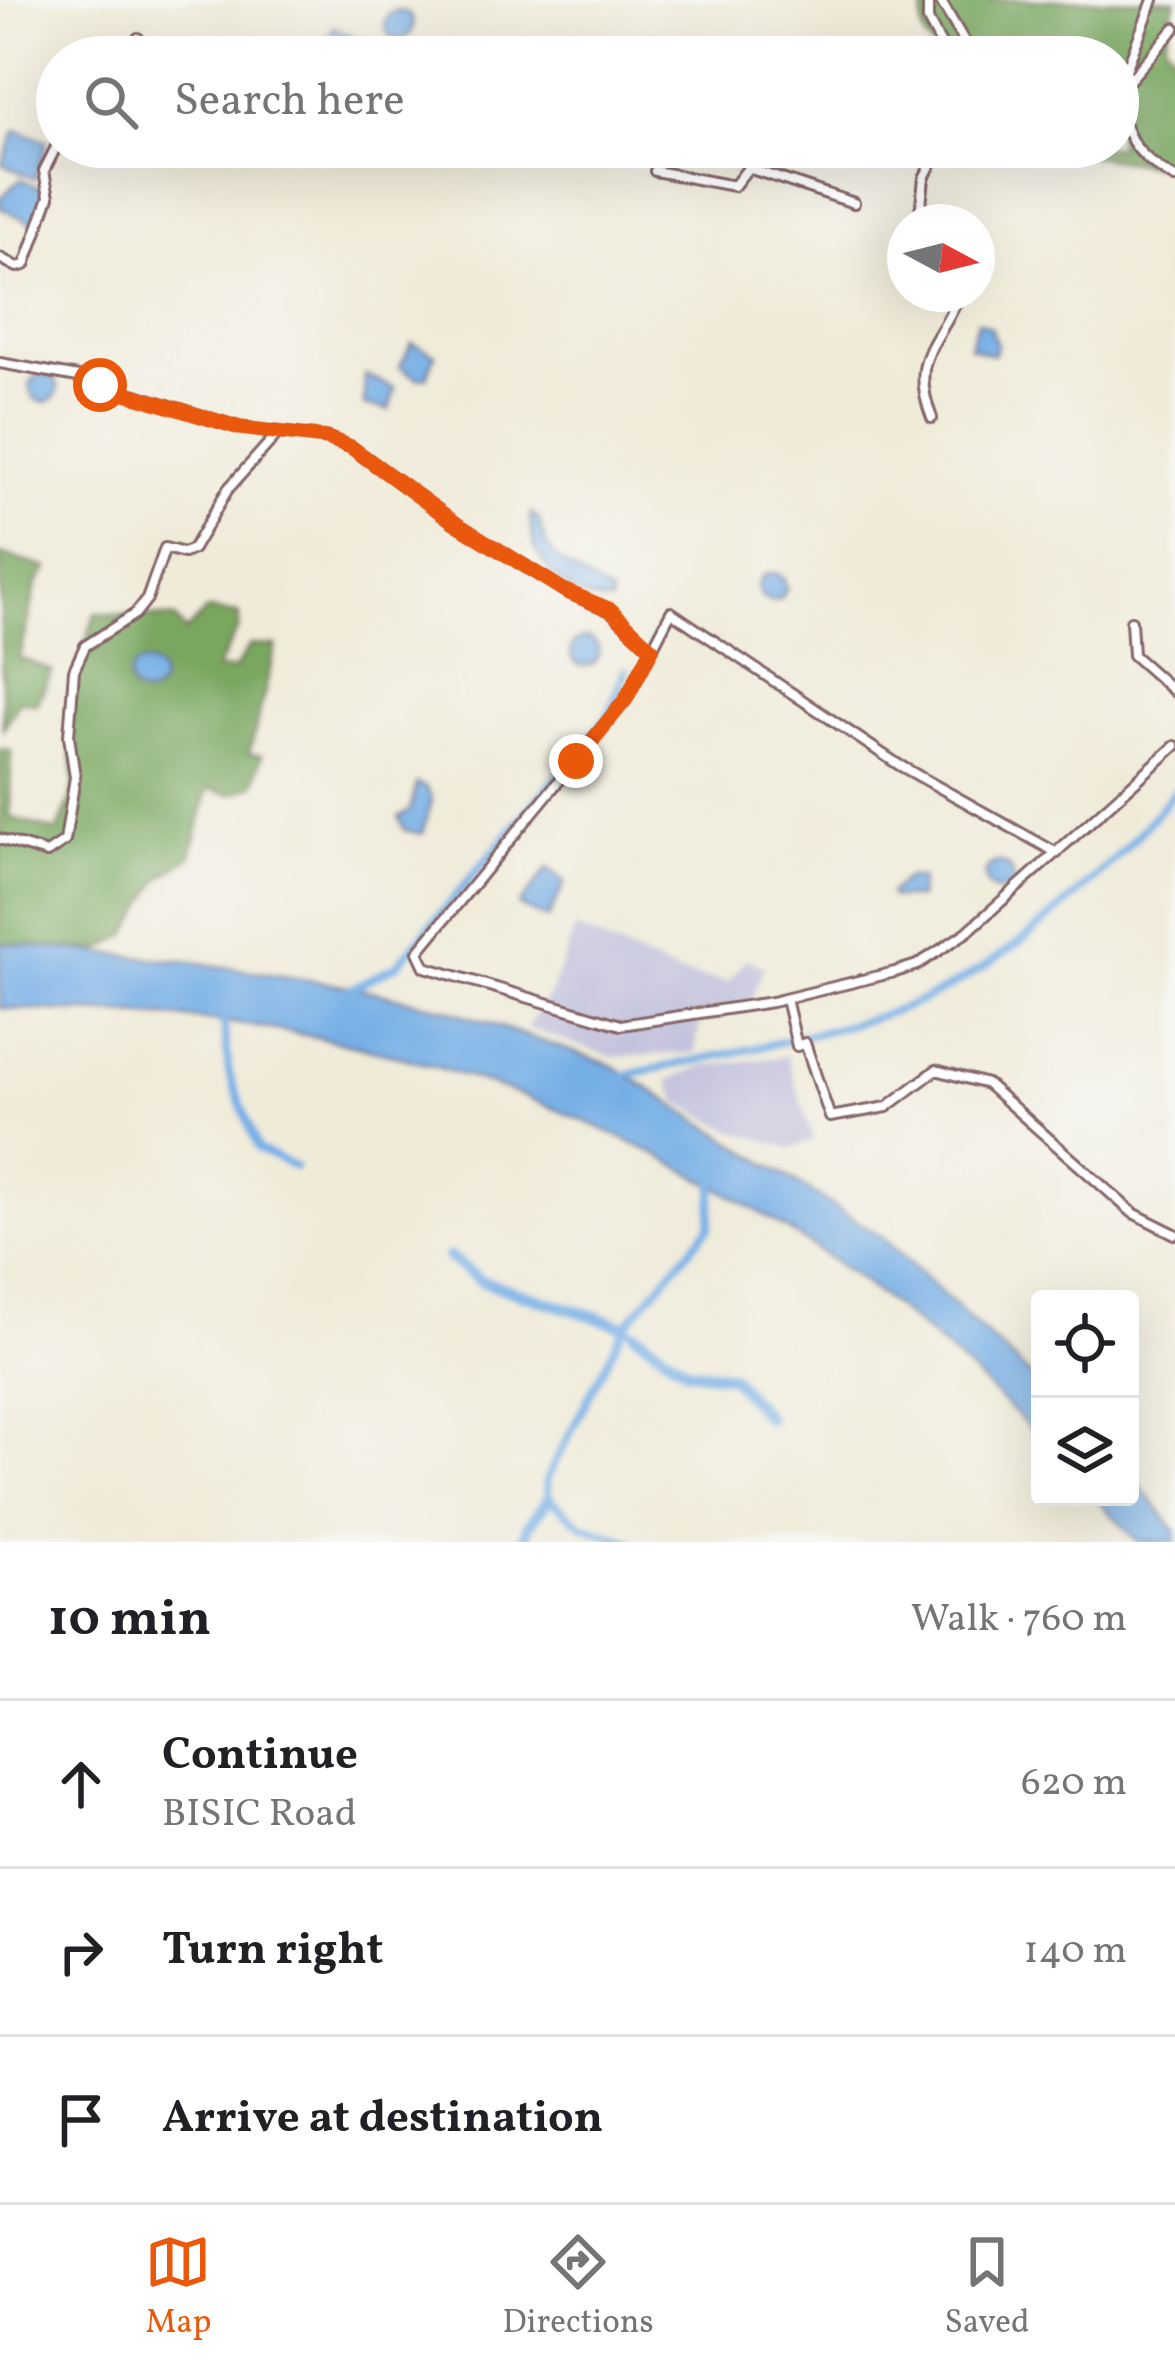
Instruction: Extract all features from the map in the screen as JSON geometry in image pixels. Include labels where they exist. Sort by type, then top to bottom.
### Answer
[{"type":"street","points":[[928,0],[928,20],[937,36]]},
{"type":"street","points":[[940,0],[961,36]]},
{"type":"street","points":[[1139,38],[1153,0]]},
{"type":"street","points":[[1139,70],[1175,28]]},
{"type":"street","points":[[1139,154],[1175,178]]},
{"type":"street","points":[[0,258],[17,267],[25,265],[50,197],[46,168]]},
{"type":"street","points":[[655,171],[734,186],[748,168],[854,203]]},
{"type":"street","points":[[922,204],[929,168]]},
{"type":"street","points":[[932,418],[919,385],[931,340],[949,312]]},
{"type":"street","points":[[0,362],[78,377],[240,428],[351,447],[454,522],[565,591],[611,610],[652,649]]},
{"type":"street","points":[[0,839],[47,854],[65,841],[75,777],[69,705],[74,670],[85,646],[135,614],[147,599],[165,548],[184,553],[193,549],[228,489],[278,433]]},
{"type":"street","points":[[1057,853],[899,765],[670,612],[626,699],[470,883],[417,958],[438,973],[622,1025],[786,999],[917,965],[967,932],[1057,853],[1175,746]]},
{"type":"street","points":[[1132,621],[1133,655],[1175,692]]},
{"type":"street","points":[[786,999],[797,1046],[805,1043],[830,1117],[887,1107],[936,1070],[987,1084],[1133,1213],[1175,1234]]},
{"type":"shaded area","points":[[575,928],[678,973],[728,982],[747,959],[764,967],[747,1011],[699,1024],[695,1053],[612,1057],[527,1028],[551,991]]},
{"type":"shaded area","points":[[787,1056],[814,1141],[790,1148],[731,1130],[677,1101],[668,1080],[703,1066]]},
{"type":"green space","points":[[925,0],[1175,0],[1165,42],[1175,56],[1175,168],[1139,163],[1139,36],[925,36]]},
{"type":"green space","points":[[0,554],[48,568],[37,583],[20,658],[52,671],[37,704],[20,701],[3,729]]},
{"type":"green space","points":[[207,610],[239,614],[239,627],[216,670],[235,669],[250,645],[276,646],[249,754],[262,755],[254,785],[231,794],[208,789],[191,856],[160,879],[127,935],[98,951],[0,943],[0,749],[11,751],[10,817],[57,832],[73,787],[71,695],[95,613],[175,618],[186,632]]},
{"type":"water","points":[[394,12],[404,12],[412,20],[407,36],[391,36],[386,30],[386,20]]},
{"type":"water","points":[[334,27],[353,36],[329,36]]},
{"type":"water","points":[[16,130],[36,137],[35,179],[2,164]]},
{"type":"water","points":[[21,179],[45,190],[35,224],[1,208],[0,198]]},
{"type":"water","points":[[978,321],[990,327],[997,345],[993,355],[969,346]]},
{"type":"water","points":[[412,343],[435,354],[427,377],[417,378],[400,367]]},
{"type":"water","points":[[44,374],[54,378],[58,388],[54,398],[44,402],[34,398],[30,388],[34,378]]},
{"type":"water","points":[[365,375],[395,388],[389,410],[364,405]]},
{"type":"water","points":[[531,513],[539,519],[556,558],[611,595],[611,603],[579,594],[552,573],[534,545]]},
{"type":"water","points":[[772,573],[782,577],[786,587],[782,597],[772,601],[762,597],[758,587],[762,577]]},
{"type":"water","points":[[585,638],[595,642],[599,652],[595,662],[585,666],[575,662],[571,652],[575,642]]},
{"type":"water","points":[[145,663],[156,668],[161,679],[156,690],[145,695],[134,690],[129,679],[134,668]]},
{"type":"water","points":[[417,783],[427,788],[432,800],[422,834],[404,830],[399,817],[410,811]]},
{"type":"water","points":[[999,863],[1009,867],[1013,877],[1009,887],[999,891],[989,887],[985,877],[989,867]]},
{"type":"water","points":[[548,868],[565,882],[548,919],[519,906]]},
{"type":"water","points":[[907,877],[921,879],[918,898],[892,898],[889,894]]},
{"type":"water","points":[[0,943],[192,962],[354,987],[447,1009],[612,1065],[880,1236],[1031,1377],[1031,1430],[958,1360],[870,1287],[776,1222],[678,1166],[575,1117],[468,1077],[358,1046],[216,1021],[0,1008]]},
{"type":"water","points":[[1139,1484],[1175,1530],[1175,1542],[1138,1542],[1104,1506],[1139,1506]]},
{"type":"waterway","points":[[348,990],[397,965],[608,716],[625,671]]},
{"type":"waterway","points":[[622,1076],[823,1032],[929,997],[969,976],[1046,921],[1117,857],[1175,791]]},
{"type":"waterway","points":[[223,1015],[229,1073],[258,1149],[295,1167]]},
{"type":"waterway","points":[[635,1333],[625,1326],[710,1226],[714,1180]]},
{"type":"waterway","points":[[449,1257],[481,1281],[625,1326]]},
{"type":"waterway","points":[[625,1326],[546,1480],[549,1498],[583,1526],[630,1542]]},
{"type":"waterway","points":[[635,1333],[688,1370],[731,1376],[767,1418]]},
{"type":"waterway","points":[[525,1542],[528,1526],[549,1498]]},
{"type":"route","points":[[100,385],[240,428],[327,438],[351,447],[454,522],[565,591],[611,610],[652,649],[626,699],[576,761]]}]
